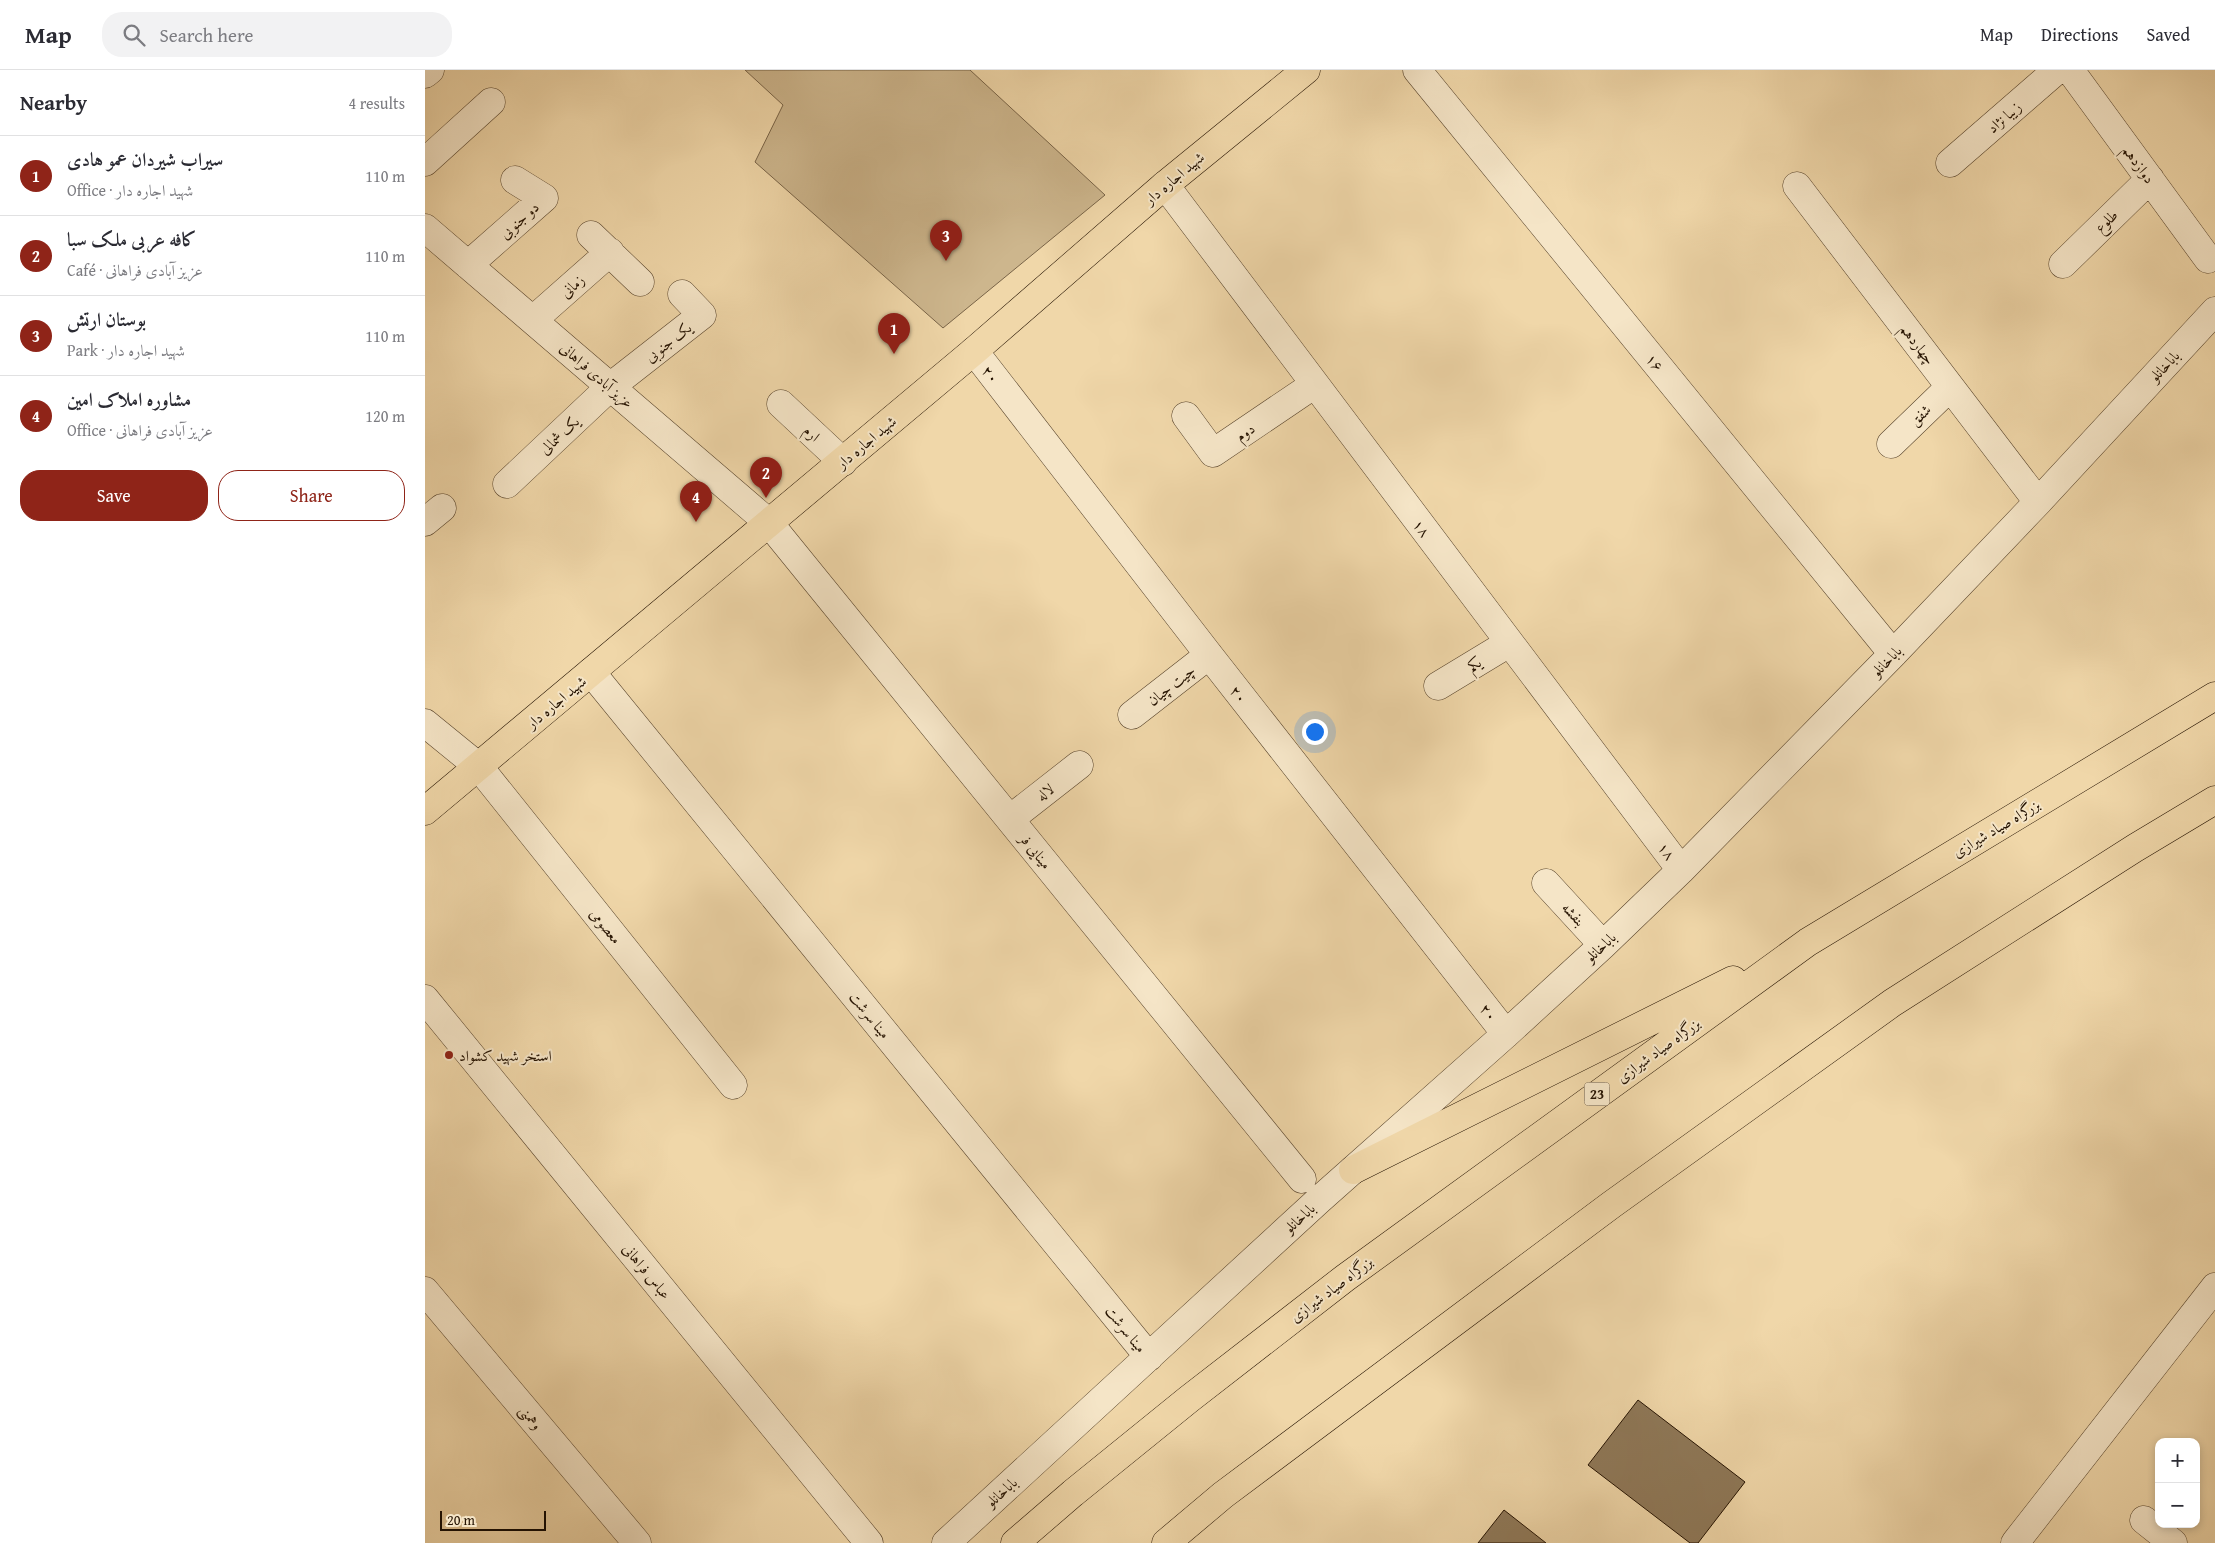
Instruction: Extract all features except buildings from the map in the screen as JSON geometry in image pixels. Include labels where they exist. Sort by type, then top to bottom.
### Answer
[{"type":"main road","name":"شهید اجاره دار","points":[[425,811],[974,352],[1165,185],[1306,70]]},
{"type":"main road","name":"بزرگراه صیاد شیرازی","points":[[1015,1543],[1073,1492],[1345,1278],[1808,942],[2215,696]]},
{"type":"main road","points":[[1166,1543],[1223,1495],[1611,1204],[1892,1003],[2135,848],[2215,800]]},
{"type":"main road","points":[[1353,1170],[1808,942]]},
{"type":"street","points":[[425,74],[430,70]]},
{"type":"street","name":"۱۶","points":[[1417,70],[1893,654]]},
{"type":"street","name":"زیبا نژاد","points":[[1950,163],[2057,70]]},
{"type":"street","name":"دوازدهم","points":[[2070,70],[2208,259]]},
{"type":"street","points":[[425,162],[491,102]]},
{"type":"street","name":"طلوع","points":[[2063,264],[2150,179]]},
{"type":"street","name":"دو جنوبی","points":[[468,265],[543,198],[515,180]]},
{"type":"street","name":"۱۸","points":[[1165,185],[1681,870]]},
{"type":"street","name":"چهاردهم","points":[[1797,186],[2038,502]]},
{"type":"street","name":"عزیز آبادی فراهانی","points":[[425,228],[769,523]]},
{"type":"street","name":"زمانی","points":[[533,320],[600,243],[640,282]]},
{"type":"street","name":"یک جنوبی","points":[[611,387],[702,315],[682,294]]},
{"type":"street","name":"باباخانلو","points":[[945,1543],[1353,1170],[1506,1034],[1681,870],[1893,654],[2038,502],[2215,311]]},
{"type":"street","name":"۲۰","points":[[974,352],[1506,1034]]},
{"type":"street","name":"دوم","points":[[1186,416],[1213,453],[1315,384]]},
{"type":"street","name":"یک شمالی","points":[[507,484],[611,387]]},
{"type":"street","name":"شفق","points":[[1891,444],[1950,387]]},
{"type":"street","name":"ارم","points":[[781,404],[843,462]]},
{"type":"street","name":"مینایی فر","points":[[769,523],[1302,1179]]},
{"type":"street","name":"یکم","points":[[1438,686],[1509,643]]},
{"type":"street","name":"چیت چیان","points":[[1132,716],[1209,655]]},
{"type":"street","name":"مینا سرشت","points":[[591,672],[1149,1357]]},
{"type":"street","name":"معصومی","points":[[425,723],[479,767],[733,1085]]},
{"type":"street","name":"لاله","points":[[1010,819],[1079,765]]},
{"type":"street","name":"بنفشه","points":[[1546,883],[1603,945]]},
{"type":"street","name":"عباس فراهانی","points":[[425,999],[869,1543]]},
{"type":"street","points":[[2015,1543],[2215,1287]]},
{"type":"street","name":"وهمنی","points":[[425,1291],[637,1543]]},
{"type":"street","points":[[2144,1520],[2173,1543]]},
{"type":"shaded area","points":[[745,70],[970,70],[1105,195],[943,328],[755,162],[783,105]]},
{"type":"place","name":"بوستان ارتش","points":[[946,261]]},
{"type":"place","name":"سیراب شیردان عمو هادی","points":[[894,354]]},
{"type":"place","name":"کافه عربی ملک سبا","points":[[766,498]]},
{"type":"place","name":"مشاوره املاک امین","points":[[696,522]]},
{"type":"place","name":"استخر شهید کشواد","points":[[449,1055]]}]
